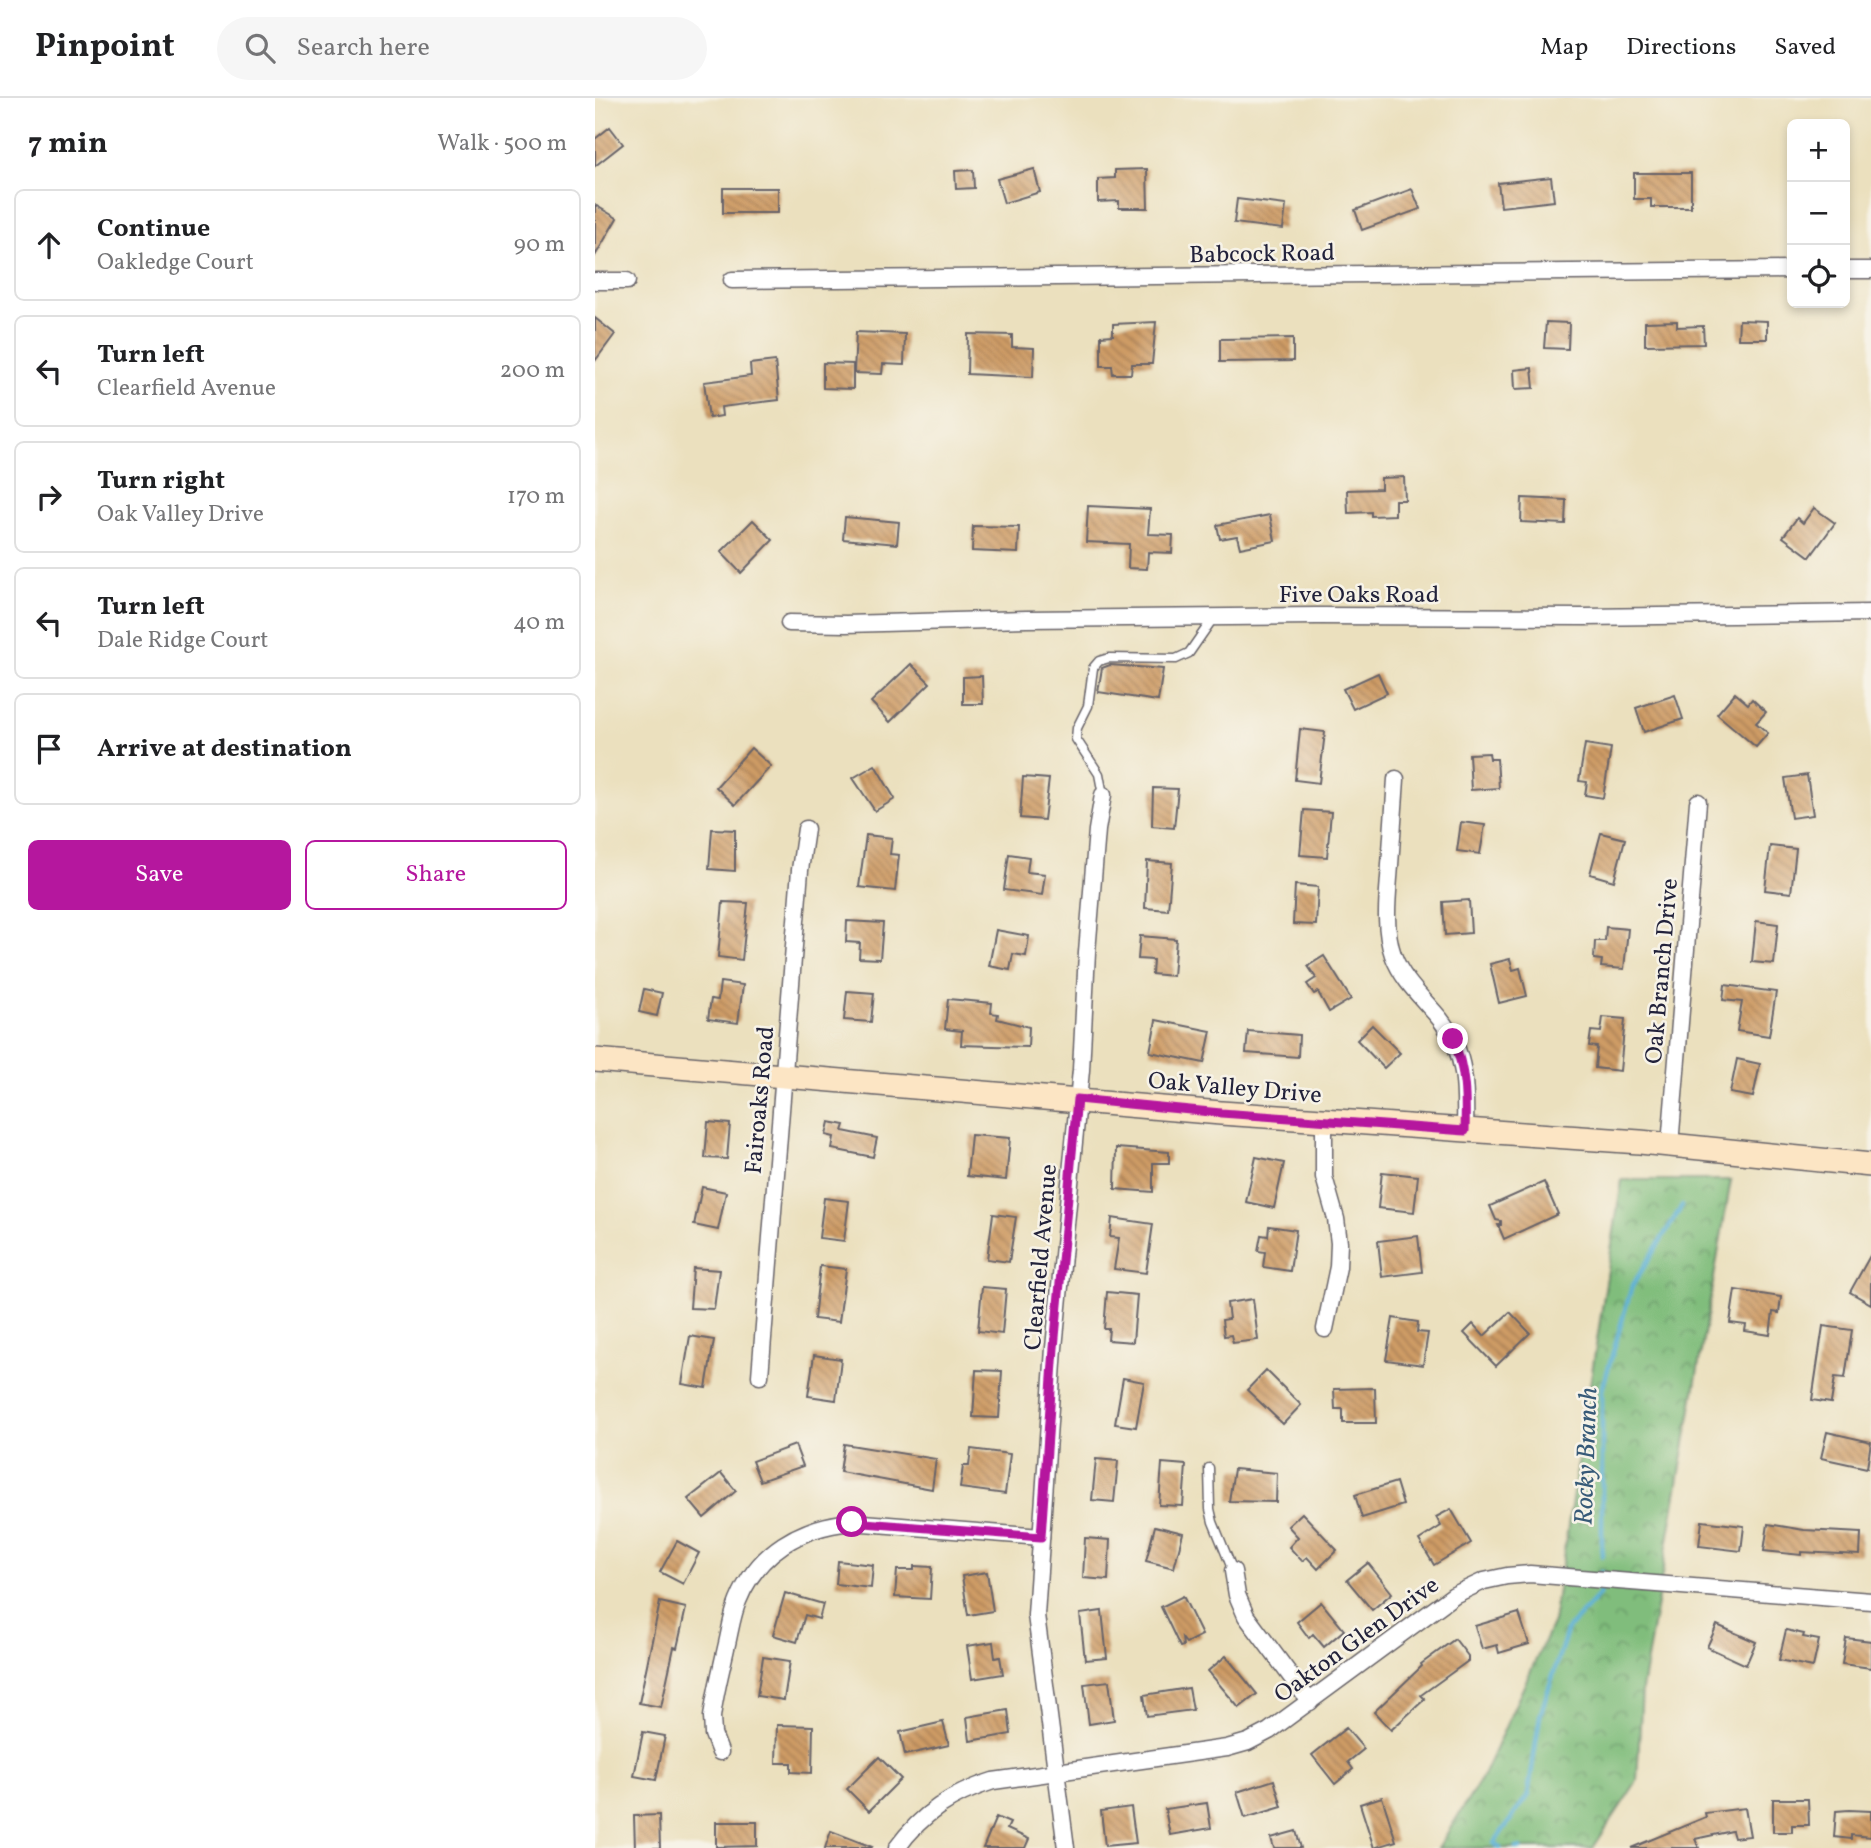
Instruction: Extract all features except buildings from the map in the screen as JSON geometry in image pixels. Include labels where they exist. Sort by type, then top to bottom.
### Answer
[{"type":"street","name":"Babcock Road","points":[[732,280],[1787,270]]},
{"type":"street","points":[[1850,270],[1871,270]]},
{"type":"street","points":[[595,281],[627,281]]},
{"type":"street","name":"Five Oaks Road","points":[[789,623],[1871,613]]},
{"type":"street","points":[[1397,779],[1387,911],[1388,934],[1393,955],[1402,973],[1412,989],[1441,1020],[1461,1059],[1465,1078],[1465,1131]]},
{"type":"street","name":"Clearfield Avenue","points":[[1066,1848],[1036,1615],[1054,1348],[1077,1099],[1097,830],[1103,794]]},
{"type":"street","name":"Oak Branch Drive","points":[[1670,1145],[1698,802]]},
{"type":"street","name":"Fairoaks Road","points":[[759,1376],[800,870],[806,829]]},
{"type":"street","name":"Oak Valley Drive","points":[[595,1060],[1324,1121],[1670,1145],[1871,1165]]},
{"type":"street","points":[[1324,1121],[1324,1177],[1336,1219],[1339,1243],[1338,1267],[1325,1329]]},
{"type":"street","points":[[720,1752],[713,1734],[712,1717],[737,1604],[758,1566],[790,1539],[820,1527],[852,1522],[1041,1537]]},
{"type":"street","points":[[1233,1571],[1237,1595],[1246,1616],[1310,1702]]},
{"type":"street","name":"Oakton Glen Drive","points":[[897,1848],[910,1830],[947,1799],[993,1781],[1227,1748],[1248,1742],[1269,1731],[1310,1702],[1454,1595],[1484,1581],[1507,1576],[1543,1575],[1871,1601]]},
{"type":"lane","points":[[1103,794],[1099,774],[1076,739],[1077,728],[1087,706],[1093,668],[1099,661],[1109,657],[1175,659],[1189,653],[1214,617]]},
{"type":"lane","points":[[1209,1468],[1213,1522],[1233,1571]]},
{"type":"green space","points":[[1622,1180],[1731,1180],[1642,1689],[1637,1781],[1593,1848],[1438,1848],[1483,1776],[1553,1622]]},
{"type":"waterway","name":"Rocky Branch","points":[[1602,1556],[1602,1390],[1632,1286],[1682,1206]]},
{"type":"waterway","name":"Rocky Branch","points":[[1500,1848],[1494,1843],[1528,1795],[1540,1716],[1568,1628],[1600,1594],[1601,1572]]},
{"type":"waterway","name":"Rocky Branch","points":[[1516,1848],[1521,1848]]},
{"type":"route","points":[[852,1522],[1041,1537],[1054,1348],[1077,1099],[1221,1113],[1465,1131],[1465,1078],[1453,1039]]}]
